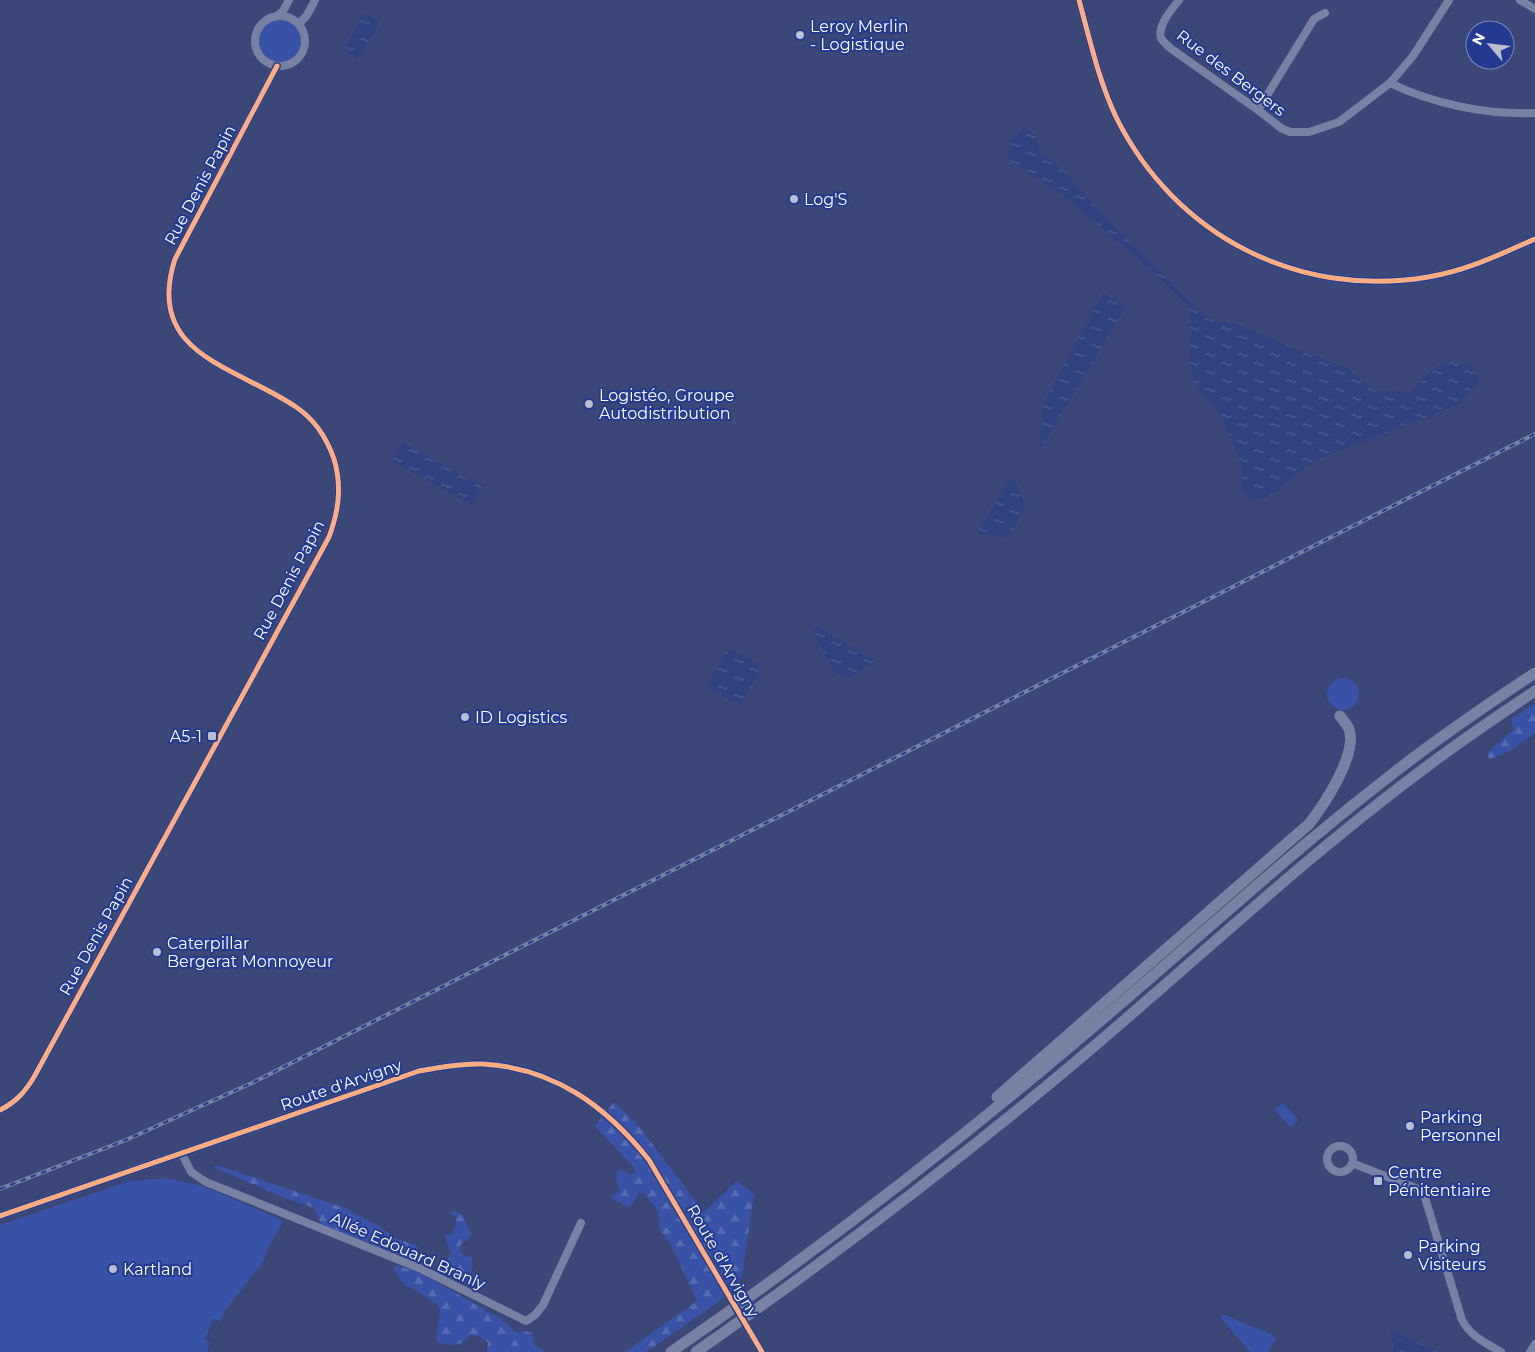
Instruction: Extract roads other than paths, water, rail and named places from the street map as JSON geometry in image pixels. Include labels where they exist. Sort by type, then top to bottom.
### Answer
[{"type":"highway","points":[[671,1352],[796,1263],[917,1172],[1065,1051],[1317,835],[1380,784],[1455,728],[1535,674]]},
{"type":"highway","points":[[696,1352],[811,1270],[977,1143],[1386,798],[1462,741],[1535,692]]},
{"type":"highway","points":[[964,1134],[990,1103],[1308,824],[1327,799],[1345,761],[1350,734],[1340,716]]},
{"type":"street","points":[[277,16],[293,19],[304,32],[304,48],[300,56],[286,66],[269,64],[262,59],[255,44],[255,36],[263,22],[277,16],[289,0]]},
{"type":"street","points":[[299,24],[307,15],[315,0]]},
{"type":"street","points":[[1080,0],[1104,87],[1118,120],[1140,157],[1165,189],[1183,207],[1214,231],[1243,249],[1277,264],[1318,275],[1360,281],[1388,281],[1429,277],[1461,269],[1535,239]]},
{"type":"street","name":"Rue des Bergers","points":[[1178,0],[1161,28],[1161,38],[1170,48],[1274,123],[1285,130],[1298,133],[1309,132],[1339,122],[1390,83],[1413,56],[1449,0]]},
{"type":"street","points":[[1520,0],[1535,9]]},
{"type":"street","points":[[1258,110],[1314,19],[1325,13]]},
{"type":"street","name":"Rue Denis Papin","points":[[0,1110],[16,1100],[34,1076],[329,537],[338,507],[339,486],[337,469],[331,451],[321,432],[310,419],[296,408],[189,345],[174,322],[167,294],[169,277],[175,258],[277,66]]},
{"type":"street","points":[[1390,83],[1441,103],[1486,110],[1535,113]]},
{"type":"street","name":"Route d'Arvigny","points":[[0,1216],[419,1071],[441,1067],[483,1064],[527,1072],[556,1083],[582,1096],[618,1124],[634,1140],[649,1160],[762,1352]]},
{"type":"street","name":"Allée Edouard Branly","points":[[182,1154],[191,1172],[206,1182],[419,1268],[526,1321],[535,1315],[543,1305],[581,1223]]},
{"type":"street","points":[[1352,1163],[1424,1191],[1462,1320],[1474,1336],[1501,1352]]},
{"type":"street","points":[[286,1225],[290,1215]]},
{"type":"street","points":[[1530,1352],[1535,1344]]},
{"type":"water","points":[[366,14],[378,20],[379,24],[360,57],[356,58],[346,52],[345,48],[362,15]]},
{"type":"water","points":[[1024,128],[1037,136],[1040,154],[1055,162],[1117,230],[1211,321],[1234,323],[1345,367],[1376,391],[1411,392],[1431,371],[1449,361],[1469,365],[1479,382],[1455,406],[1313,461],[1270,496],[1253,501],[1241,489],[1242,466],[1219,411],[1198,389],[1189,362],[1191,338],[1190,308],[1161,279],[1058,191],[1008,160],[1009,140]]},
{"type":"water","points":[[1103,293],[1126,307],[1039,452],[1043,404]]},
{"type":"water","points":[[402,442],[482,486],[472,505],[392,461]]},
{"type":"water","points":[[1011,476],[1024,501],[1024,507],[1019,519],[1008,537],[977,533]]},
{"type":"water","points":[[817,627],[876,661],[848,678],[835,673],[812,632]]},
{"type":"water","points":[[728,648],[755,662],[760,673],[740,705],[707,687]]},
{"type":"water","points":[[1391,1330],[1438,1352],[1393,1352]]},
{"type":"railway","points":[[0,1189],[126,1140],[254,1082],[1535,434]]},
{"type":"place","name":"Leroy Merlin - Logistique","points":[[800,35]]},
{"type":"place","name":"Log'S","points":[[794,199]]},
{"type":"place","name":"Logistéo, Groupe Autodistribution","points":[[589,404]]},
{"type":"place","name":"ID Logistics","points":[[465,717]]},
{"type":"place","name":"A5-1","points":[[212,736]]},
{"type":"place","name":"Caterpillar Bergerat Monnoyeur","points":[[157,952]]},
{"type":"place","name":"Parking Personnel","points":[[1410,1126]]},
{"type":"place","name":"Centre Pénitentiaire","points":[[1378,1181]]},
{"type":"place","name":"Parking Visiteurs","points":[[1408,1255]]},
{"type":"place","name":"Kartland","points":[[113,1269]]}]
